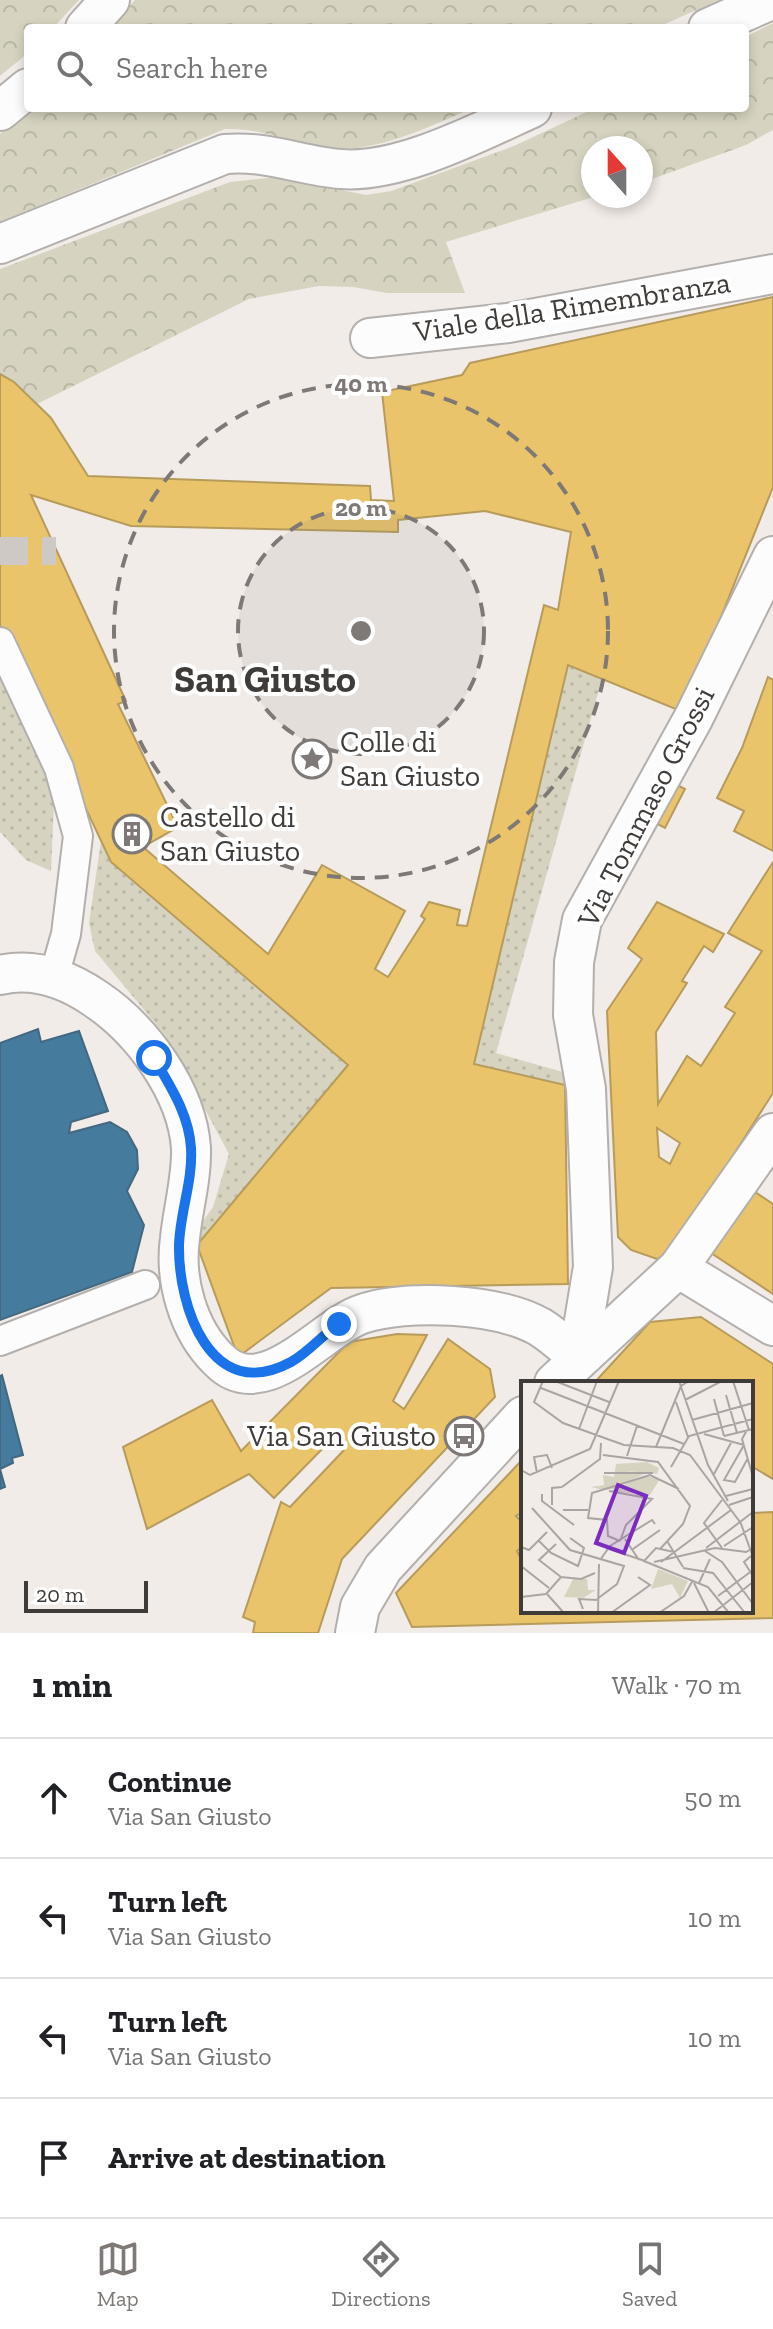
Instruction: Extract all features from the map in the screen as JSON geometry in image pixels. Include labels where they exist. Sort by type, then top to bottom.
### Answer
[{"type":"street","points":[[89,24],[110,0]]},
{"type":"street","points":[[717,24],[771,0]]},
{"type":"street","points":[[0,111],[24,91]]},
{"type":"street","points":[[0,244],[225,154],[246,152],[339,169],[370,169],[403,160],[522,112]]},
{"type":"street","name":"Viale della Rimembranza","points":[[370,338],[508,323],[773,274]]},
{"type":"street","name":"Via Tommaso Grossi","points":[[566,1370],[593,1267],[586,1089],[573,1015],[574,962],[582,920],[694,717],[773,556]]},
{"type":"street","points":[[0,642],[59,768],[78,836],[66,934],[54,976]]},
{"type":"street","points":[[0,975],[30,972],[54,976],[82,989],[121,1018],[154,1058],[176,1096],[191,1148],[179,1241],[184,1296],[197,1328],[220,1362],[236,1370],[264,1371],[291,1362],[329,1331],[359,1315],[387,1309],[450,1307],[503,1314],[539,1327],[566,1370],[678,1268],[773,1133]]},
{"type":"street","points":[[678,1268],[773,1326]]},
{"type":"street","points":[[14,1341],[145,1285]]},
{"type":"street","points":[[355,1633],[360,1607],[383,1568],[521,1418]]},
{"type":"green space","points":[[0,0],[79,0],[57,24],[24,24],[24,56],[0,76]]},
{"type":"green space","points":[[135,0],[719,0],[665,24],[114,24]]},
{"type":"green space","points":[[773,23],[773,130],[746,145],[653,179],[653,136],[581,136],[581,201],[446,242],[465,293],[387,293],[353,287],[319,286],[249,299],[37,404],[0,374],[0,269],[230,182],[278,177],[366,195],[391,191],[514,146],[586,112],[749,112],[749,35]]},
{"type":"green space","points":[[25,112],[463,112],[409,134],[359,148],[329,148],[256,131],[225,129],[0,222],[0,134]]},
{"type":"green space","points":[[0,661],[49,767],[54,802],[51,871],[26,860],[0,832]]},
{"type":"green space","points":[[568,665],[602,679],[496,1053],[563,1072],[565,1085],[474,1064]]},
{"type":"green space","points":[[101,841],[111,862],[348,1065],[197,1245],[199,1227],[213,1207],[229,1154],[165,1035],[95,951],[89,923]]},
{"type":"building: Homes","name":"Castello di San Giusto","points":[[773,297],[773,487],[683,712],[568,665],[474,1064],[565,1085],[568,1284],[331,1288],[238,1357],[197,1245],[348,1065],[111,862],[0,626],[0,374],[14,382],[51,418],[88,476],[370,486],[371,500],[394,501],[382,392],[462,375],[470,363]],"holes":[[[31,495],[131,526],[398,532],[398,520],[485,511],[571,532],[558,610],[544,605],[467,926],[457,925],[460,910],[429,902],[421,916],[425,919],[388,977],[375,969],[405,911],[322,865],[268,954],[143,847],[178,827],[118,704],[126,701]]]},
{"type":"building: Homes","points":[[768,677],[773,680],[773,851],[734,831],[744,811],[717,798],[742,748]]},
{"type":"building: Homes","points":[[669,781],[685,789],[665,828],[650,820]]},
{"type":"building: Homes","points":[[773,862],[773,1093],[671,1253],[657,1259],[631,1250],[618,1237],[607,1011],[642,959],[628,948],[657,902],[724,934],[713,952],[704,946],[682,981],[687,983],[656,1032],[658,1104],[687,1056],[701,1066],[735,1013],[725,1007],[762,951],[728,933]],"holes":[[[657,1128],[680,1143],[670,1164],[659,1157]]]},
{"type":"building: Homes","points":[[749,1188],[773,1204],[773,1294],[708,1251]]},
{"type":"building: Homes","points":[[701,1317],[773,1364],[773,1479],[753,1467],[753,1381],[596,1381],[650,1322]]},
{"type":"building: Homes","points":[[397,1334],[427,1335],[393,1401],[404,1409],[448,1339],[490,1369],[495,1397],[342,1559],[318,1633],[253,1633],[255,1622],[243,1617],[281,1502],[290,1507],[344,1450],[331,1440],[274,1498],[249,1474],[147,1529],[123,1447],[212,1400],[241,1451],[349,1342]]},
{"type":"building: Homes","points":[[521,1461],[521,1513],[516,1516],[521,1521],[521,1548],[517,1551],[521,1559],[521,1613],[753,1613],[753,1513],[773,1512],[773,1618],[412,1627],[396,1593]]},
{"type":"building: Public","points":[[38,1029],[41,1042],[79,1031],[108,1111],[71,1122],[69,1133],[110,1122],[127,1132],[137,1150],[138,1169],[127,1191],[144,1225],[132,1272],[0,1320],[0,1043]]},
{"type":"building: Public","points":[[2,1375],[23,1455],[12,1458],[13,1463],[0,1469]]},
{"type":"building: Public","points":[[0,1469],[5,1487],[0,1489]]},
{"type":"tunnel","points":[[0,551],[56,551]]},
{"type":"place","name":"Colle di San Giusto","points":[[312,759]]},
{"type":"place","name":"Castello di San Giusto","points":[[132,834]]},
{"type":"place","name":"Via San Giusto","points":[[464,1436]]},
{"type":"district","name":"San Giusto","points":[[265,679]]},
{"type":"route","points":[[154,1058],[176,1096],[189,1135],[190,1170],[179,1241],[180,1264],[188,1311],[208,1346],[220,1362],[229,1367],[247,1372],[264,1371],[291,1362],[339,1324]]}]
